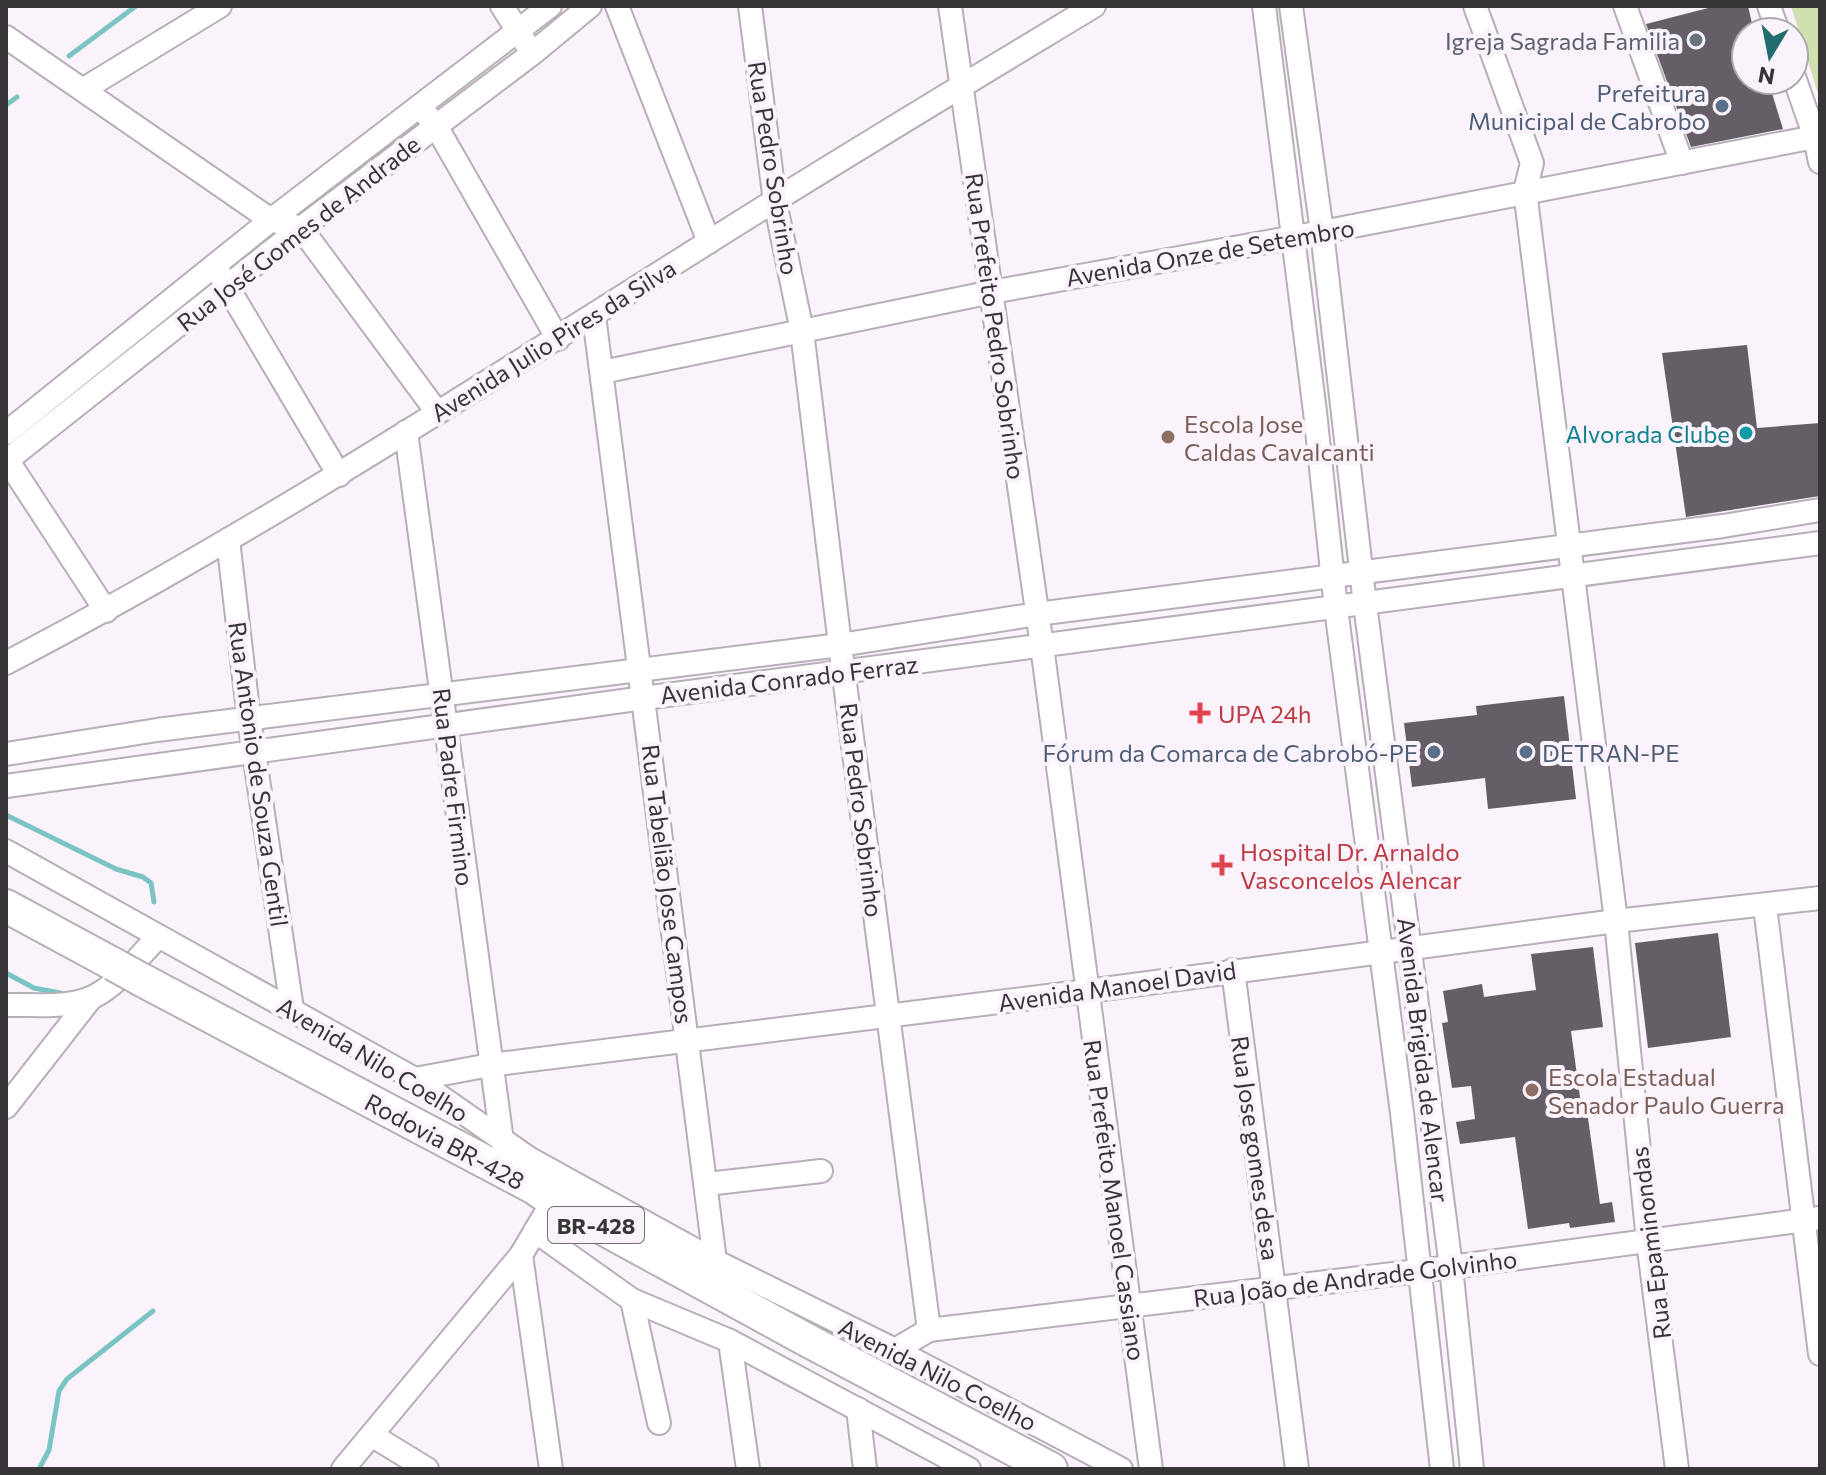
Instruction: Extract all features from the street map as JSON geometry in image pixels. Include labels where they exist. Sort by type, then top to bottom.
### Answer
[{"type":"highway","name":"Rodovia BR-428","points":[[6,906],[533,1187],[553,1201],[805,1339],[1051,1469]]},
{"type":"street","points":[[84,89],[220,6]]},
{"type":"street","points":[[502,6],[533,53]]},
{"type":"street","points":[[6,433],[271,220],[550,6]]},
{"type":"street","name":"Rua José Gomes de Andrade","points":[[7,459],[590,6]]},
{"type":"street","points":[[617,6],[709,242]]},
{"type":"street","name":"Rua Pedro Sobrinho","points":[[750,6],[775,202],[802,331],[929,1330]]},
{"type":"street","name":"Rua Prefeito Pedro Sobrinho","points":[[950,6],[1042,646]]},
{"type":"street","name":"Avenida Julio Pires da Silva","points":[[6,663],[106,611],[339,475],[709,242],[1094,6]]},
{"type":"street","name":"Avenida Brigida de Alencar","points":[[1264,6],[1315,412],[1336,608],[1402,1113],[1442,1469]]},
{"type":"street","name":"Avenida Brigida de Alencar","points":[[1291,6],[1451,1267],[1472,1469]]},
{"type":"street","name":"Rua Epaminondas","points":[[1475,6],[1532,163],[1525,191],[1616,921],[1648,1241],[1677,1469]]},
{"type":"street","points":[[1625,6],[1682,163]]},
{"type":"street","points":[[6,37],[271,220],[301,228],[437,412]]},
{"type":"street","points":[[1272,71],[1299,66]]},
{"type":"street","points":[[1802,96],[1818,136],[1820,162]]},
{"type":"street","points":[[420,106],[436,126],[558,339]]},
{"type":"street","name":"Avenida Onze de Setembro","points":[[602,372],[992,292],[1818,136]]},
{"type":"street","points":[[213,267],[229,286],[339,475]]},
{"type":"street","name":"Rua Tabelião Jose Campos","points":[[594,316],[715,1261]]},
{"type":"street","points":[[1315,412],[1342,408]]},
{"type":"street","name":"Rua Padre Firmino","points":[[406,432],[502,1141]]},
{"type":"street","points":[[7,459],[106,611]]},
{"type":"street","name":"Avenida Conrado Ferraz","points":[[6,754],[249,719],[840,645],[1037,614],[1723,526],[1820,510]]},
{"type":"street","points":[[1723,526],[1729,554]]},
{"type":"street","name":"Rua Antonio de Souza Gentil","points":[[228,540],[249,719],[292,1009]]},
{"type":"street","name":"Avenida Conrado Ferraz","points":[[6,786],[644,698],[1820,543]]},
{"type":"street","points":[[1465,559],[1471,590]]},
{"type":"street","points":[[1187,597],[1192,625]]},
{"type":"street","points":[[937,630],[943,659]]},
{"type":"street","name":"Rua Prefeito Manoel Cassiano","points":[[1042,646],[1151,1469]]},
{"type":"street","points":[[748,656],[754,684]]},
{"type":"street","points":[[544,681],[548,712]]},
{"type":"street","points":[[115,737],[121,769]]},
{"type":"street","points":[[1354,750],[1384,745]]},
{"type":"street","name":"Avenida Nilo Coelho","points":[[6,851],[415,1079],[502,1141],[715,1261],[895,1350],[1121,1469]]},
{"type":"street","name":"Avenida Manoel David","points":[[415,1079],[490,1065],[1088,991],[1616,921],[1820,898]]},
{"type":"street","points":[[1765,906],[1812,1219],[1820,1354]]},
{"type":"street","points":[[6,1107],[91,998],[110,986],[158,937]]},
{"type":"street","name":"Rua Jose gomes de sa","points":[[1233,970],[1297,1469]]},
{"type":"street","points":[[6,1005],[62,1004],[91,998]]},
{"type":"street","points":[[1402,1113],[1429,1109]]},
{"type":"street","points":[[707,1184],[821,1171]]},
{"type":"street","points":[[343,1469],[521,1255],[553,1201]]},
{"type":"street","name":"Rua João de Andrade Golvinho","points":[[895,1350],[929,1330],[1420,1271],[1812,1219]]},
{"type":"street","points":[[535,1231],[632,1300],[730,1341],[969,1469]]},
{"type":"street","points":[[521,1255],[551,1469]]},
{"type":"street","points":[[632,1300],[659,1423]]},
{"type":"street","points":[[730,1341],[748,1469]]},
{"type":"street","points":[[858,1409],[865,1469]]},
{"type":"street","points":[[1437,1424],[1466,1420]]},
{"type":"street","points":[[373,1436],[427,1469]]},
{"type":"green space","points":[[1791,6],[1820,6],[1820,100],[1810,68],[1810,16],[1794,16]]},
{"type":"building","name":"Prefeitura Municipal de Cabrobo","points":[[1716,6],[1748,6],[1750,16],[1730,16],[1730,96],[1773,96],[1783,129],[1691,147],[1646,24]]},
{"type":"building","name":"Alvorada Clube","points":[[1747,345],[1757,428],[1820,423],[1820,496],[1686,517],[1662,353]]},
{"type":"building","name":"DETRAN-PE","points":[[1564,696],[1576,799],[1488,809],[1485,778],[1412,787],[1404,723],[1477,715],[1476,706]]},
{"type":"building","points":[[1718,933],[1731,1037],[1648,1048],[1635,943]]},
{"type":"building","name":"Escola Estadual Senador Paulo Guerra","points":[[1593,947],[1603,1027],[1571,1031],[1582,1112],[1587,1111],[1600,1204],[1612,1202],[1615,1222],[1570,1228],[1569,1223],[1528,1229],[1515,1137],[1460,1144],[1456,1122],[1475,1119],[1471,1086],[1452,1088],[1442,1023],[1448,1022],[1443,991],[1482,984],[1484,997],[1536,990],[1531,954]]},
{"type":"waterway","points":[[69,56],[136,6]]},
{"type":"waterway","points":[[6,105],[17,97]]},
{"type":"waterway","points":[[6,815],[116,869],[143,877],[151,883],[154,902]]},
{"type":"waterway","points":[[6,973],[34,988],[60,993]]},
{"type":"waterway","points":[[39,1469],[49,1450],[59,1391],[67,1379],[153,1311]]},
{"type":"place","name":"Igreja Sagrada Familia","points":[[1696,40]]},
{"type":"place","name":"Prefeitura Municipal de Cabrobo","points":[[1722,106]]},
{"type":"place","name":"Alvorada Clube","points":[[1746,433]]},
{"type":"place","name":"Escola Jose Caldas Cavalcanti","points":[[1168,437]]},
{"type":"place","name":"UPA 24h","points":[[1200,713]]},
{"type":"place","name":"Fórum da Comarca de Cabrobó-PE","points":[[1434,752]]},
{"type":"place","name":"DETRAN-PE","points":[[1526,752]]},
{"type":"place","name":"Hospital Dr. Arnaldo Vasconcelos Alencar","points":[[1222,865]]},
{"type":"place","name":"Escola Estadual Senador Paulo Guerra","points":[[1532,1090]]}]
